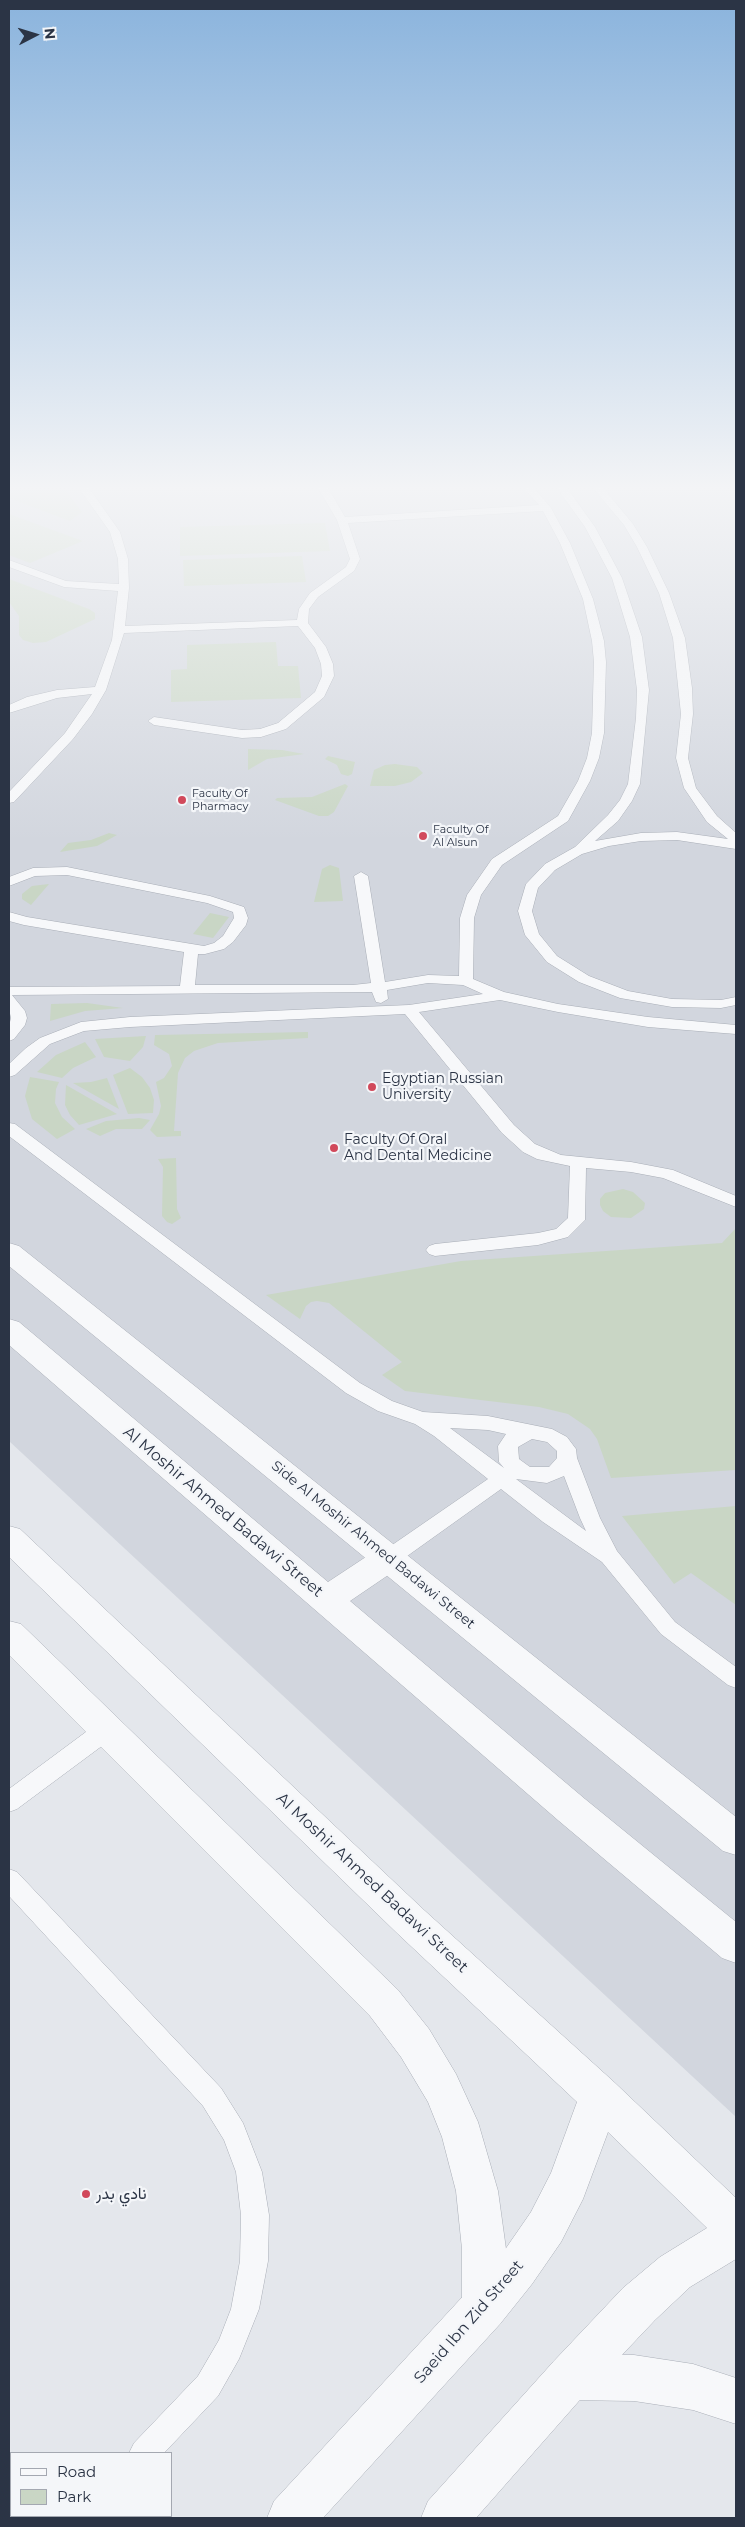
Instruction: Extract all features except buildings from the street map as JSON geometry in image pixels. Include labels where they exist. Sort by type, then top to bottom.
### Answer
[{"type":"street","name":"Side Al Moshir Ahmed Badawi Street","points":[[9,1252],[736,1839]]},
{"type":"street","name":"Al Moshir Ahmed Badawi Street","points":[[9,1329],[572,1810],[736,1945]]},
{"type":"street","name":"Al Moshir Ahmed Badawi Street","points":[[9,1538],[410,1922],[600,2096],[736,2227]]},
{"type":"street","points":[[327,1600],[388,1558]]},
{"type":"street","points":[[9,1634],[384,2003],[415,2043],[442,2088],[463,2137],[477,2191],[484,2249],[484,2308]]},
{"type":"street","name":"Saeid Ibn Zid Street","points":[[291,2518],[517,2270],[546,2227],[572,2175],[600,2096]]},
{"type":"street","points":[[445,2518],[625,2318],[675,2272],[736,2235]]},
{"type":"street","points":[[570,2377],[634,2378],[693,2387],[736,2401]]},
{"type":"lane","points":[[9,799],[69,736],[100,690],[113,656],[120,630],[122,606]]},
{"type":"lane","points":[[154,721],[242,734],[261,733],[282,726],[316,698],[328,676],[324,654],[302,623],[306,606]]},
{"type":"lane","points":[[466,981],[467,918],[474,895],[497,862],[552,828],[567,813],[584,781],[593,758],[598,733],[601,685],[594,620],[589,606]]},
{"type":"lane","points":[[626,606],[636,637],[643,690],[642,718],[634,784],[626,801],[613,818],[577,851],[550,867],[531,887],[525,911],[532,935],[552,959],[584,979],[625,995],[672,1003],[721,1004],[736,1001]]},
{"type":"lane","points":[[668,606],[679,638],[686,688],[687,714],[682,758],[690,788],[712,818],[736,840]]},
{"type":"lane","points":[[120,630],[302,623]]},
{"type":"lane","points":[[9,710],[31,700],[58,694],[100,690]]},
{"type":"lane","points":[[577,851],[608,842],[641,837],[677,836],[736,845]]},
{"type":"lane","points":[[9,882],[33,872],[67,871],[210,900],[238,910],[240,925],[219,946],[205,950],[191,950],[24,921],[9,916]]},
{"type":"lane","points":[[362,876],[382,1010]]},
{"type":"lane","points":[[187,990],[191,950]]},
{"type":"lane","points":[[9,991],[379,987],[428,979],[466,981],[500,996],[618,1018],[736,1030]]},
{"type":"lane","points":[[9,1072],[31,1050],[62,1033],[81,1027],[103,1024],[409,1009],[500,996]]},
{"type":"lane","points":[[9,999],[18,1010],[19,1018],[17,1025],[9,1036]]},
{"type":"lane","points":[[409,1009],[518,1139],[543,1155],[667,1174],[736,1202]]},
{"type":"lane","points":[[9,1040],[31,1050]]},
{"type":"lane","points":[[9,1128],[353,1388],[385,1406],[422,1419],[509,1474],[569,1531],[609,1556]]},
{"type":"lane","points":[[435,1250],[538,1239],[562,1233],[576,1220],[578,1161]]},
{"type":"lane","points":[[422,1419],[481,1422],[547,1434],[560,1442],[566,1449],[567,1458],[582,1500],[609,1556],[636,1592],[668,1628],[736,1679]]},
{"type":"lane","points":[[509,1474],[508,1446],[513,1439],[531,1432]]},
{"type":"lane","points":[[388,1558],[509,1474],[547,1476],[556,1472],[564,1465],[567,1458]]},
{"type":"lane","points":[[9,1802],[106,1730]]},
{"type":"lane","points":[[9,1880],[212,2096],[234,2132],[249,2172],[255,2215],[254,2252],[245,2308],[229,2349],[208,2386],[145,2452]]},
{"type":"shaded area","name":"Egyptian Russian University","points":[[9,606],[736,606],[736,2117],[9,1441]]},
{"type":"green space","points":[[12,606],[81,606],[95,613],[95,619],[46,642],[33,643],[23,640],[19,635],[19,616]]},
{"type":"green space","points":[[276,642],[278,666],[298,666],[301,698],[171,702],[171,670],[187,669],[187,645]]},
{"type":"green space","points":[[248,749],[282,750],[304,754],[267,759],[248,770]]},
{"type":"green space","points":[[328,756],[355,762],[352,774],[348,776],[341,774],[337,765],[325,759]]},
{"type":"green space","points":[[395,764],[417,767],[423,773],[411,782],[395,786],[370,786],[374,770],[385,765]]},
{"type":"green space","points":[[345,784],[348,786],[334,812],[328,816],[319,816],[275,800],[277,798],[312,797]]},
{"type":"green space","points":[[109,833],[117,835],[97,846],[60,852],[68,843],[91,840]]},
{"type":"green space","points":[[330,865],[339,868],[343,901],[314,902],[322,869]]},
{"type":"green space","points":[[49,884],[31,905],[22,899],[22,894],[32,886]]},
{"type":"green space","points":[[210,913],[229,917],[213,938],[193,934]]},
{"type":"green space","points":[[87,1003],[123,1008],[85,1011],[50,1021],[51,1004]]},
{"type":"green space","points":[[308,1032],[308,1038],[218,1043],[194,1051],[185,1058],[178,1073],[174,1131],[181,1131],[181,1136],[157,1137],[150,1130],[159,1114],[161,1106],[156,1082],[164,1078],[172,1066],[169,1054],[154,1045],[155,1035]]},
{"type":"green space","points":[[146,1036],[143,1047],[130,1061],[104,1057],[95,1039]]},
{"type":"green space","points":[[85,1042],[96,1057],[73,1068],[62,1078],[37,1072],[56,1055]]},
{"type":"green space","points":[[130,1068],[142,1077],[150,1088],[154,1100],[153,1113],[128,1114],[113,1075]]},
{"type":"green space","points":[[30,1077],[59,1082],[56,1089],[55,1103],[62,1117],[75,1129],[57,1139],[32,1119],[25,1096]]},
{"type":"green space","points":[[107,1078],[119,1109],[73,1083],[91,1082]]},
{"type":"green space","points":[[66,1085],[117,1114],[79,1125],[70,1115],[65,1105]]},
{"type":"green space","points":[[139,1118],[150,1120],[142,1129],[116,1129],[100,1136],[86,1129],[106,1121]]},
{"type":"green space","points":[[176,1158],[177,1209],[181,1218],[172,1224],[167,1222],[162,1216],[163,1167],[158,1159]]},
{"type":"green space","points":[[623,1189],[633,1192],[645,1203],[644,1209],[631,1218],[611,1217],[603,1211],[600,1199],[605,1193]]},
{"type":"green space","points":[[736,1228],[736,1470],[611,1478],[597,1439],[590,1429],[568,1414],[539,1407],[405,1391],[382,1375],[402,1362],[329,1303],[311,1302],[306,1306],[300,1319],[266,1295],[461,1261],[722,1243]]},
{"type":"green space","points":[[736,1506],[736,1605],[691,1573],[674,1584],[622,1516]]},
{"type":"place","name":"Faculty Of Pharmacy","points":[[182,800]]},
{"type":"place","name":"Faculty Of Al Alsun","points":[[423,836]]},
{"type":"place","name":"Egyptian Russian University","points":[[372,1087]]},
{"type":"place","name":"Faculty Of Oral And Dental Medicine","points":[[334,1148]]},
{"type":"place","name":"نادي بدر","points":[[86,2194]]}]
